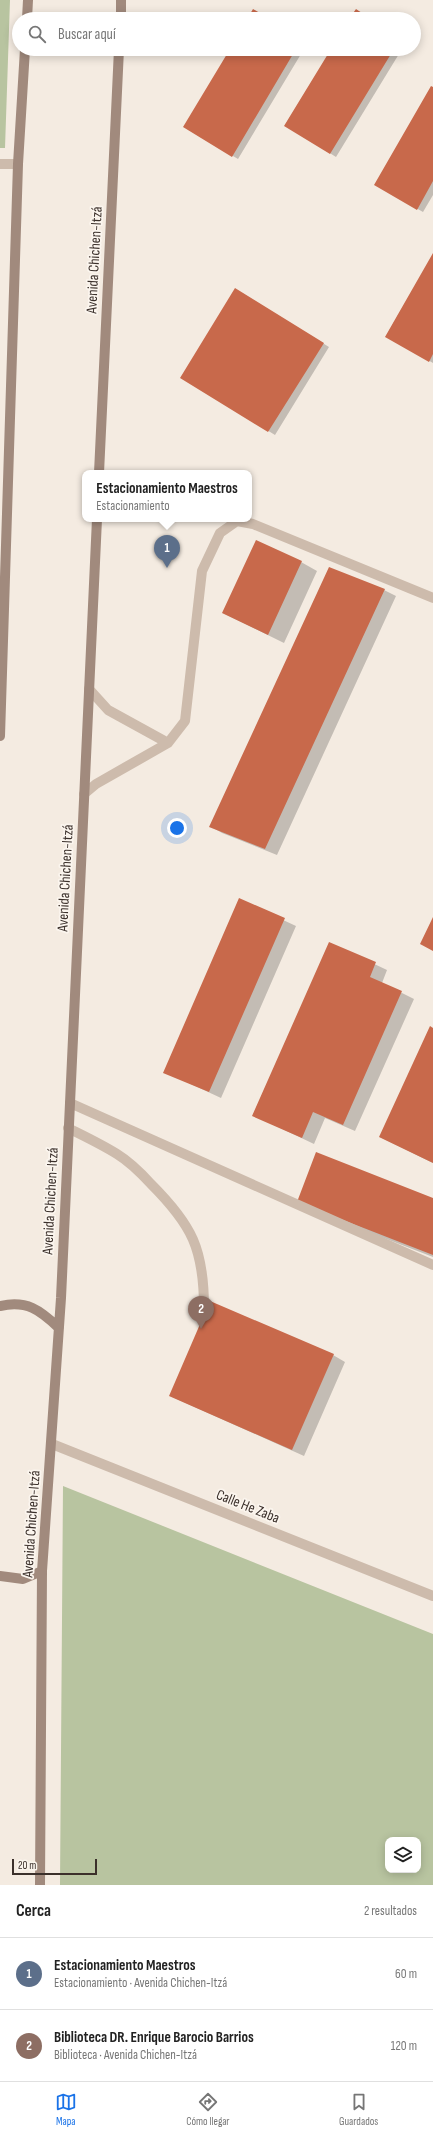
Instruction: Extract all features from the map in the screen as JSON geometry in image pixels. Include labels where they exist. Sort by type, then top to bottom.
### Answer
[{"type":"main road","points":[[27,12],[28,0]]},
{"type":"main road","points":[[121,12],[122,0]]},
{"type":"main road","points":[[0,736],[18,164],[25,56]]},
{"type":"main road","name":"Avenida Chichen-Itzá","points":[[99,470],[119,56]]},
{"type":"main road","name":"Avenida Chichen-Itzá","points":[[40,1885],[42,1571],[59,1328],[97,522]]},
{"type":"main road","points":[[0,1306],[24,1303],[43,1313],[59,1328]]},
{"type":"main road","points":[[0,1576],[24,1579],[42,1571]]},
{"type":"street","points":[[0,164],[18,164]]},
{"type":"street","points":[[84,794],[96,784],[168,743],[186,721],[202,571],[220,533],[236,522]]},
{"type":"street","points":[[242,522],[253,524],[433,598]]},
{"type":"street","points":[[89,689],[108,710],[168,743]]},
{"type":"street","points":[[70,1103],[433,1265]]},
{"type":"street","points":[[68,1128],[118,1154],[134,1167],[172,1205],[191,1232],[198,1253],[204,1286],[204,1308]]},
{"type":"street","name":"Calle He Zaba","points":[[52,1444],[433,1596]]},
{"type":"green space","points":[[0,0],[10,0],[5,148],[0,148]]},
{"type":"green space","points":[[63,1486],[433,1634],[433,1885],[60,1885]]},
{"type":"building","points":[[253,9],[258,12],[251,12]]},
{"type":"building","points":[[226,56],[292,56],[232,157],[183,127]]},
{"type":"building","points":[[327,56],[390,56],[330,154],[284,126]]},
{"type":"building","points":[[431,86],[433,87],[433,181],[417,210],[374,185]]},
{"type":"building","points":[[433,253],[433,354],[429,362],[385,337]]},
{"type":"building","points":[[235,288],[324,343],[268,432],[180,378]]},
{"type":"building","points":[[256,540],[302,561],[268,635],[222,613]]},
{"type":"building","points":[[329,567],[385,589],[265,849],[209,827]]},
{"type":"building","points":[[239,898],[285,918],[209,1092],[163,1073]]},
{"type":"building","points":[[433,917],[433,951],[420,944]]},
{"type":"building","points":[[329,942],[376,962],[370,977],[402,991],[343,1125],[313,1112],[302,1138],[252,1116]]},
{"type":"building","points":[[430,1026],[433,1028],[433,1163],[379,1137]]},
{"type":"building","points":[[316,1152],[433,1198],[433,1255],[297,1202]]},
{"type":"building","points":[[210,1301],[334,1354],[292,1450],[169,1396]]},
{"type":"place","name":"Estacionamiento Maestros","points":[[167,568]]},
{"type":"place","name":"Biblioteca DR. Enrique Barocio Barrios","points":[[201,1329]]}]
